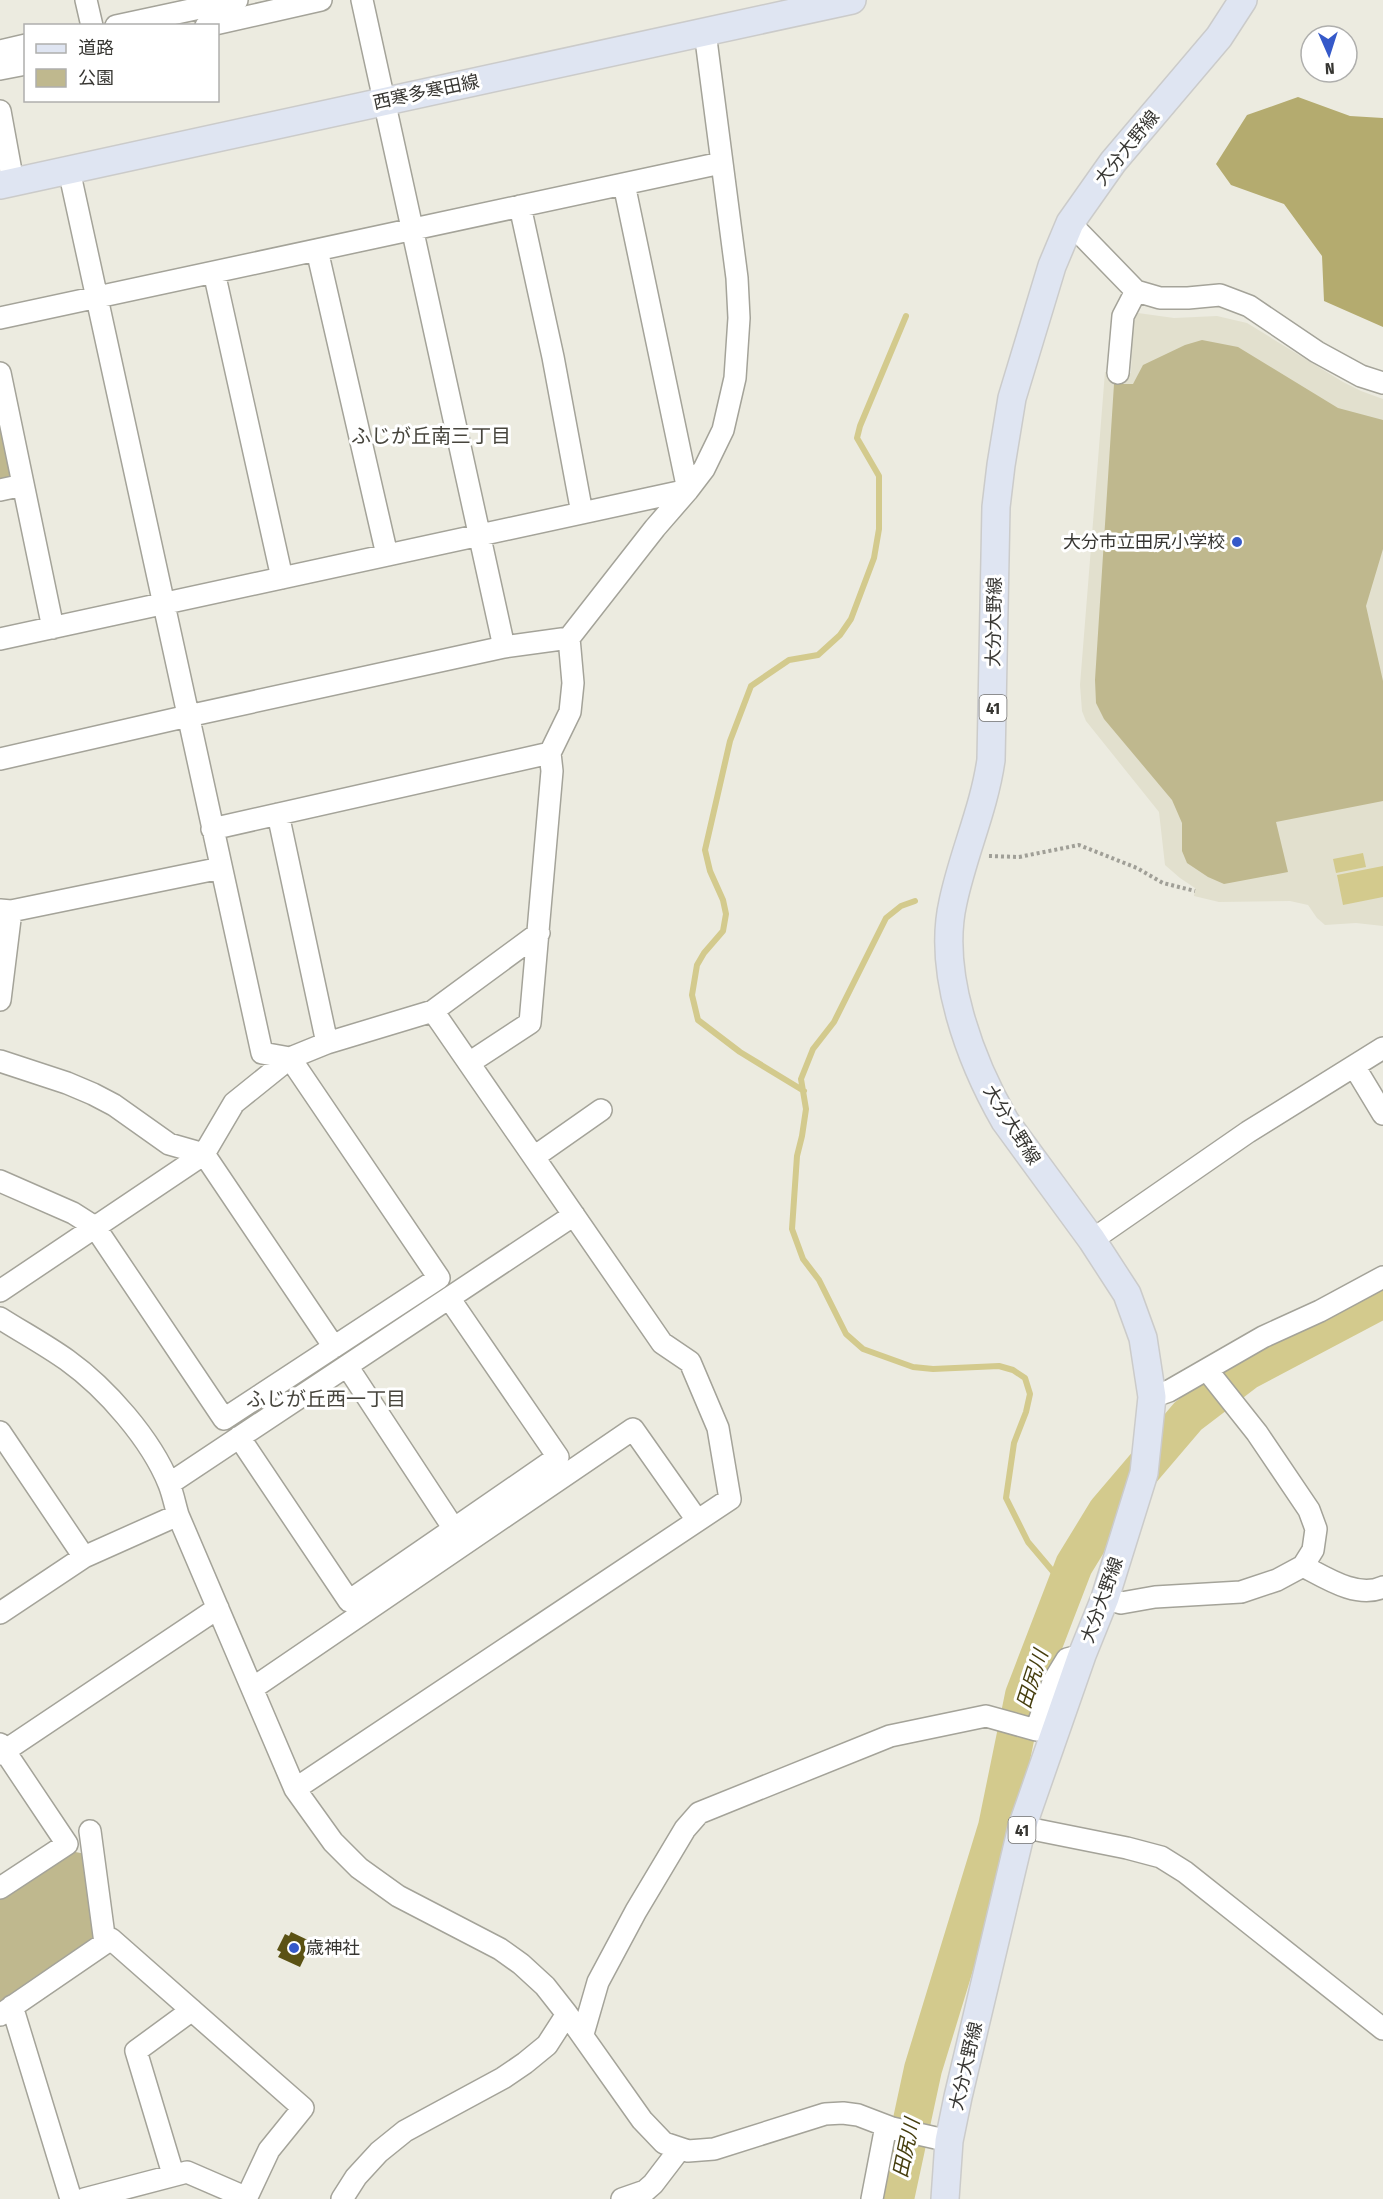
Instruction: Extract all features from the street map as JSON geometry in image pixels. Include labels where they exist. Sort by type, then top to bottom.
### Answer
[{"type":"main road","name":"大分大野線","points":[[945,2199],[938,2138],[1022,1827],[1082,1655],[1105,1598],[1144,1473],[1152,1397],[1143,1338],[1127,1294],[1092,1240],[1005,1120],[986,1085],[953,987],[948,947],[953,901],[987,791],[992,760],[996,507],[1007,424],[1024,356],[1052,266],[1070,223],[1113,162],[1219,37],[1243,0]]},
{"type":"main road","name":"西寒多寒田線","points":[[7,184],[837,2]]},
{"type":"street","points":[[86,0],[92,24]]},
{"type":"street","points":[[199,12],[237,0]]},
{"type":"street","points":[[128,24],[199,12],[321,0]]},
{"type":"street","points":[[362,0],[504,647]]},
{"type":"street","points":[[469,1064],[530,1023],[552,771],[550,753],[570,712],[573,683],[569,638],[704,469],[723,430],[735,378],[739,318],[737,278],[705,32]]},
{"type":"street","points":[[0,51],[24,45]]},
{"type":"street","points":[[0,69],[24,64]]},
{"type":"street","points":[[0,111],[7,184]]},
{"type":"street","points":[[0,318],[721,163]]},
{"type":"street","points":[[0,1181],[73,1213],[95,1227],[224,1419],[440,1278],[290,1058],[262,1053],[69,170]]},
{"type":"street","points":[[624,184],[688,490]]},
{"type":"street","points":[[520,206],[553,357],[582,513]]},
{"type":"street","points":[[1070,223],[1136,291],[1160,298],[1220,295],[1249,306],[1317,352],[1361,376],[1383,383]]},
{"type":"street","points":[[317,250],[387,555]]},
{"type":"street","points":[[214,272],[282,578]]},
{"type":"street","points":[[1118,373],[1123,316],[1136,291]]},
{"type":"street","points":[[0,373],[53,628]]},
{"type":"street","points":[[0,490],[23,485]]},
{"type":"street","points":[[0,639],[688,490]]},
{"type":"street","points":[[0,759],[504,647],[569,638]]},
{"type":"street","points":[[212,829],[550,753]]},
{"type":"street","points":[[278,814],[327,1043]]},
{"type":"street","points":[[0,1000],[5,910],[221,868]]},
{"type":"street","points":[[0,1291],[204,1154],[234,1103],[290,1058],[327,1043],[433,1011],[539,933]]},
{"type":"street","points":[[295,1789],[730,1499],[718,1428],[690,1362],[662,1343],[433,1011]]},
{"type":"street","points":[[1092,1240],[1248,1132],[1383,1048]]},
{"type":"street","points":[[0,1061],[93,1094],[123,1111],[169,1144],[204,1154],[333,1347]]},
{"type":"street","points":[[1354,1066],[1383,1114]]},
{"type":"street","points":[[534,1157],[601,1110]]},
{"type":"street","points":[[169,1484],[574,1215]]},
{"type":"street","points":[[1152,1397],[1169,1392],[1263,1337],[1320,1311],[1383,1277]]},
{"type":"street","points":[[239,1437],[349,1601],[558,1457],[449,1298]]},
{"type":"street","points":[[0,1318],[66,1360],[91,1379],[143,1437],[169,1484],[178,1515],[295,1789],[333,1842],[359,1868],[398,1896],[500,1949],[521,1964],[545,1986],[583,2034],[652,2132],[664,2143],[679,2150],[697,2151],[728,2146],[834,2113],[866,2117],[889,2127],[938,2138]]},
{"type":"street","points":[[347,1366],[454,1529]]},
{"type":"street","points":[[1105,1598],[1121,1603],[1155,1597],[1241,1592],[1277,1580],[1303,1566],[1313,1550],[1316,1529],[1309,1510],[1257,1433],[1207,1370]]},
{"type":"street","points":[[252,1688],[633,1429],[697,1520]]},
{"type":"street","points":[[0,1432],[84,1557]]},
{"type":"street","points":[[0,1613],[84,1557],[178,1515]]},
{"type":"street","points":[[1303,1566],[1339,1584],[1362,1591],[1383,1587]]},
{"type":"street","points":[[0,1888],[67,1844],[2,1749],[218,1608]]},
{"type":"street","points":[[583,2034],[594,1992],[618,1942],[685,1829],[699,1813],[890,1736],[981,1717],[992,1717],[1036,1730],[1053,1682],[1067,1659],[1082,1655]]},
{"type":"street","points":[[1022,1827],[1116,1845],[1161,1857],[1185,1872],[1383,2029]]},
{"type":"street","points":[[90,1831],[105,1943]]},
{"type":"street","points":[[71,2199],[6,2011],[111,1939],[303,2108],[270,2150],[246,2199],[187,2172],[84,2199]]},
{"type":"street","points":[[173,2174],[136,2051],[192,2010]]},
{"type":"street","points":[[342,2199],[356,2177],[379,2152],[405,2131],[503,2078],[525,2063],[547,2044],[567,2014]]},
{"type":"street","points":[[872,2199],[889,2127]]},
{"type":"street","points":[[622,2199],[645,2191],[679,2150]]},
{"type":"path","points":[[982,856],[1019,857],[1079,845],[1137,868],[1163,883],[1195,891]]},
{"type":"shaded area","points":[[1298,97],[1350,116],[1383,118],[1383,327],[1324,301],[1322,256],[1284,204],[1231,185],[1216,164],[1247,115]]},
{"type":"shaded area","name":"大分市立田尻小学校","points":[[1138,313],[1174,318],[1217,316],[1247,323],[1343,382],[1383,399],[1383,926],[1356,923],[1325,925],[1308,905],[1290,901],[1219,902],[1194,896],[1195,888],[1165,865],[1159,812],[1086,721],[1082,711],[1080,685],[1105,372],[1131,373],[1133,319]]},
{"type":"shaded area","points":[[1363,853],[1366,867],[1336,873],[1333,859]]},
{"type":"shaded area","points":[[1383,866],[1383,897],[1343,905],[1337,875]]},
{"type":"green space","name":"大分市立田尻小学校","points":[[1202,340],[1238,347],[1338,408],[1383,420],[1383,549],[1366,606],[1383,681],[1383,801],[1276,822],[1288,872],[1224,884],[1208,877],[1187,863],[1182,851],[1182,823],[1172,800],[1104,719],[1096,703],[1095,680],[1114,384],[1133,384],[1143,365],[1185,345]]},
{"type":"green space","points":[[0,413],[13,476],[0,486]]},
{"type":"green space","points":[[70,1851],[86,1854],[97,1938],[0,2004],[0,1899]]},
{"type":"building","name":"歳神社","points":[[291,1932],[312,1942],[300,1967],[278,1957],[281,1952],[277,1950],[285,1934],[289,1936]]},
{"type":"waterway","points":[[804,1091],[740,1052],[698,1020],[692,995],[697,965],[723,931],[726,914],[705,850],[730,741],[751,686],[789,660],[818,655],[840,635],[851,619],[874,558],[879,529],[879,476],[857,438],[906,316]]},
{"type":"waterway","points":[[915,901],[901,906],[886,918],[834,1022],[813,1049],[801,1079],[806,1109],[797,1156],[792,1229],[803,1259],[819,1280],[846,1334],[863,1349],[913,1367],[933,1369],[999,1366],[1013,1370],[1025,1378],[1030,1394],[1014,1443],[1006,1498],[1028,1542],[1066,1587]]},
{"type":"waterway","name":"田尻川","points":[[895,2199],[923,2069],[997,1827],[1024,1695],[1074,1565],[1107,1511],[1188,1416],[1247,1371],[1383,1299]]},
{"type":"place","name":"大分市立田尻小学校","points":[[1237,542]]},
{"type":"place","name":"歳神社","points":[[294,1948]]},
{"type":"district","name":"ふじが丘南三丁目","points":[[431,436]]},
{"type":"district","name":"ふじが丘西一丁目","points":[[326,1399]]}]
